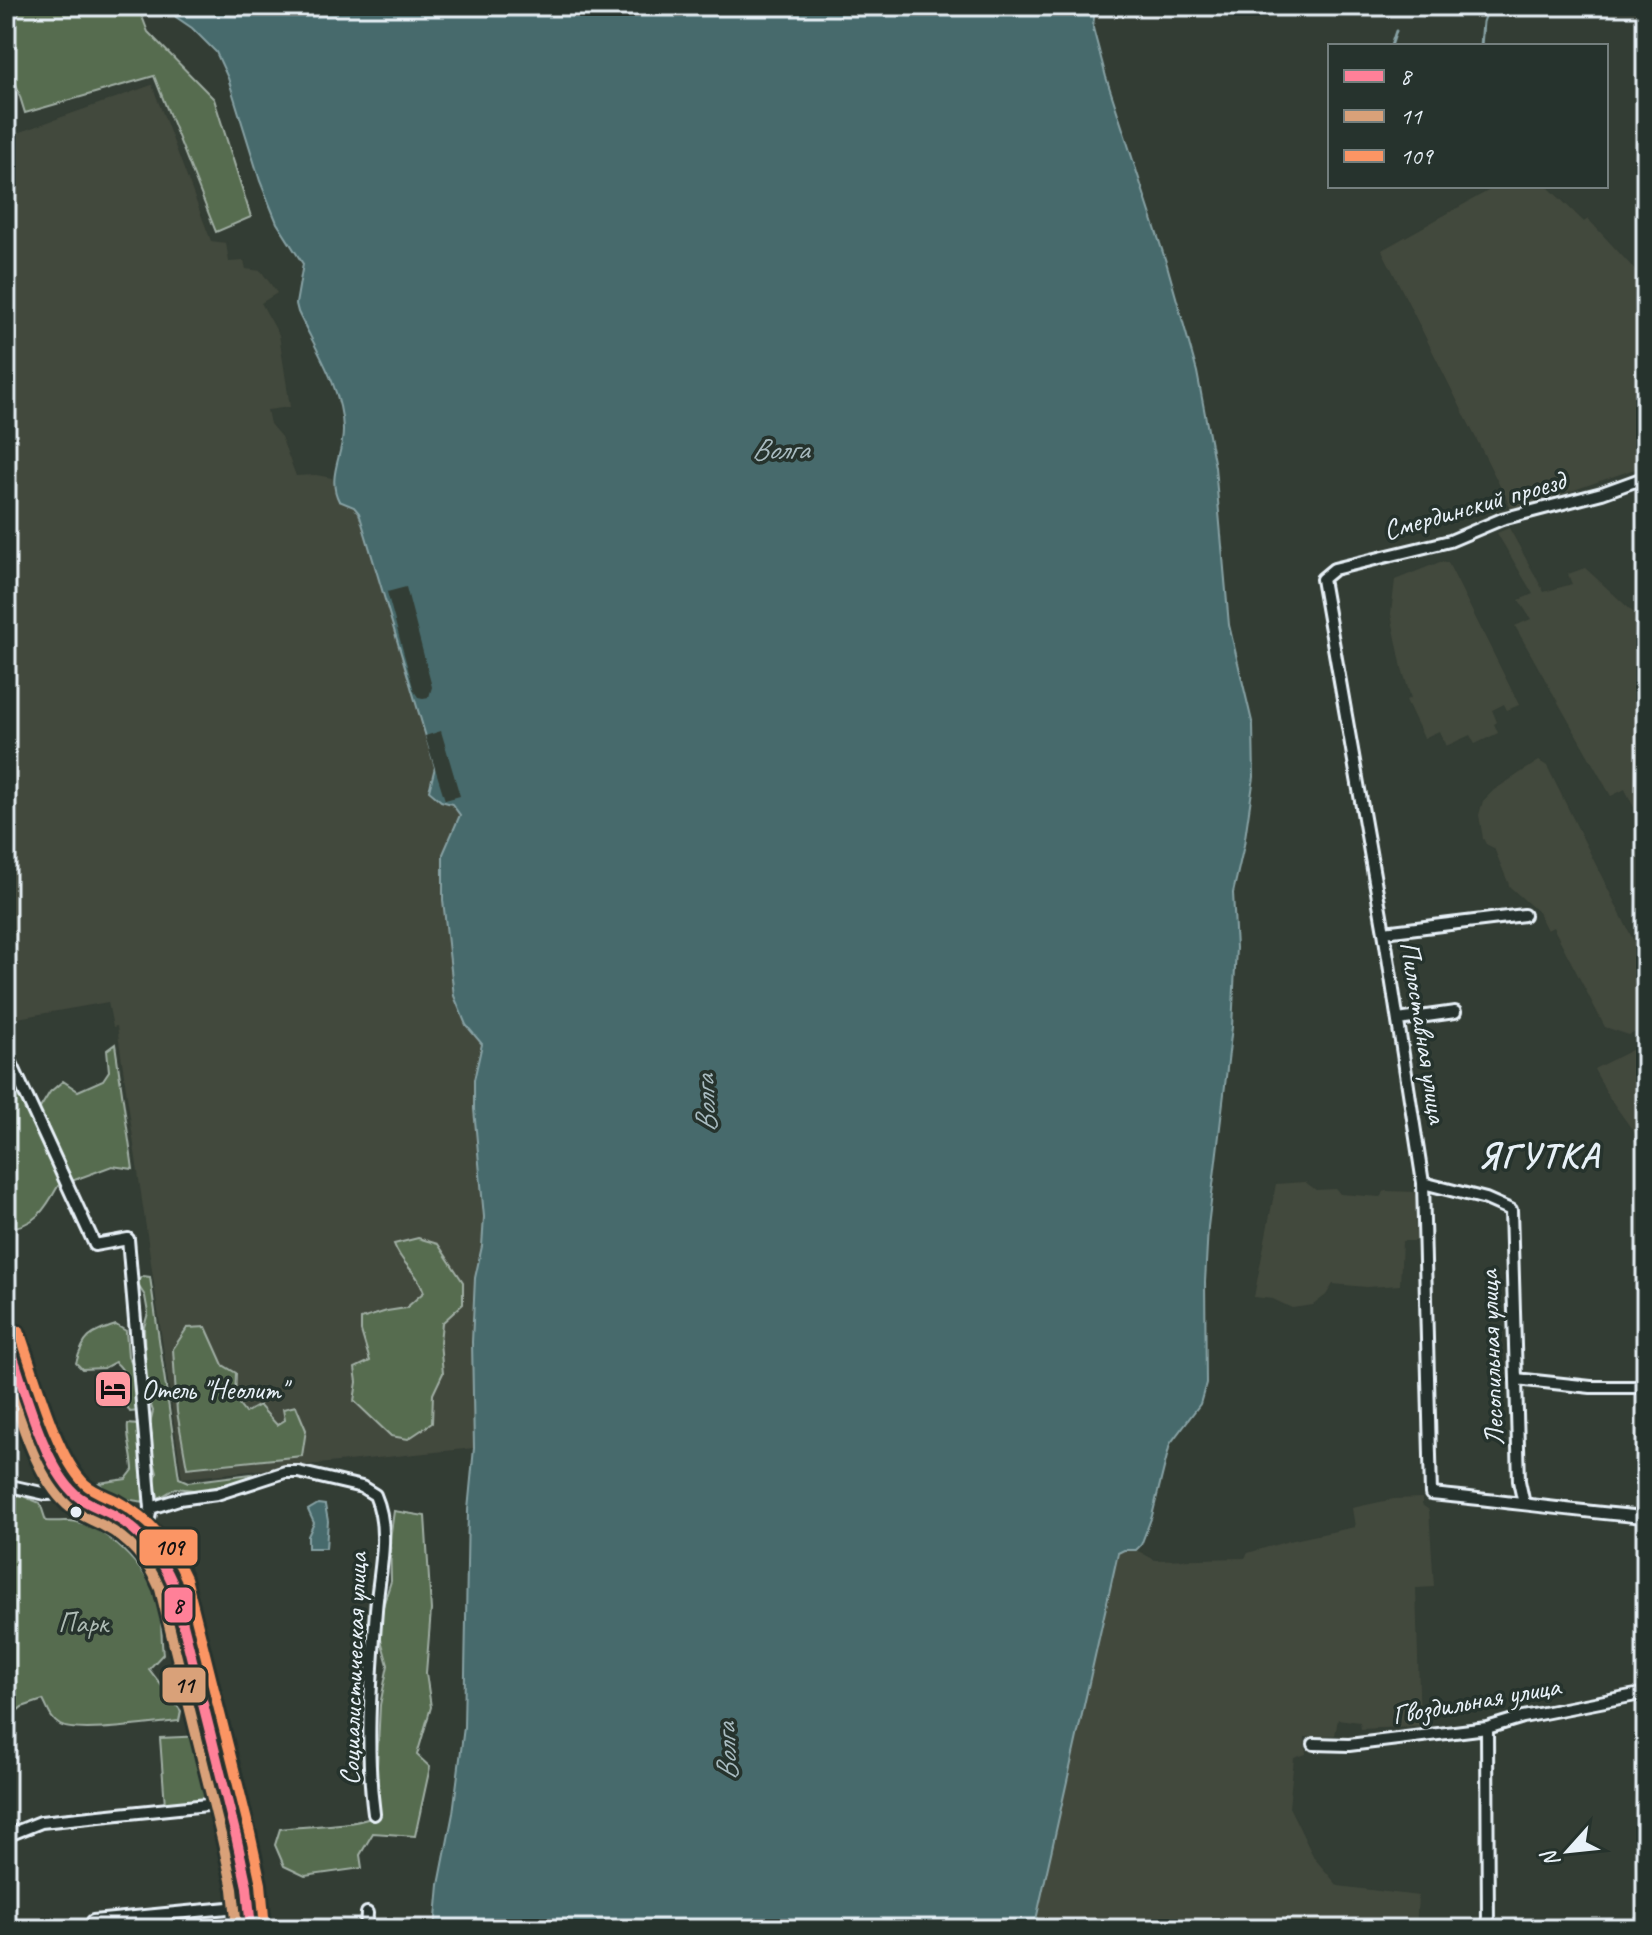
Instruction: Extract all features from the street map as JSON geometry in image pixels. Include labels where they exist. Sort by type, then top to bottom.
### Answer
[{"type":"main road","points":[[6,1336],[55,1463],[74,1493],[123,1520],[145,1538],[163,1560],[174,1584],[227,1803],[251,1929]]},
{"type":"street","name":"Смердинский проезд","points":[[1322,583],[1324,575],[1334,569],[1441,544],[1502,519],[1602,493],[1646,477]]},
{"type":"street","name":"Пилоставная улица","points":[[1322,583],[1384,932],[1423,1183],[1431,1494],[1524,1504]]},
{"type":"street","points":[[1384,932],[1524,915]]},
{"type":"street","points":[[1398,1020],[1455,1012]]},
{"type":"street","points":[[6,1052],[95,1245],[128,1239],[151,1508],[145,1538]]},
{"type":"street","name":"Лесопильная улица","points":[[1423,1183],[1486,1199],[1511,1210],[1519,1481],[1524,1504]]},
{"type":"street","points":[[1516,1379],[1591,1387],[1646,1387]]},
{"type":"street","name":"Социалистическая улица","points":[[151,1508],[179,1499],[217,1494],[275,1474],[298,1472],[362,1487],[375,1495],[384,1526],[372,1676],[369,1779],[374,1814]]},
{"type":"street","points":[[6,1485],[46,1494],[74,1493]]},
{"type":"street","points":[[1524,1504],[1553,1510],[1646,1517]]},
{"type":"street","name":"Гвоздильная улица","points":[[1314,1744],[1349,1745],[1487,1728],[1523,1717],[1646,1693]]},
{"type":"street","points":[[1487,1728],[1488,1929]]},
{"type":"street","points":[[6,1836],[41,1822],[227,1803]]},
{"type":"street","points":[[93,1921],[249,1906]]},
{"type":"street","points":[[366,1929],[367,1913]]},
{"type":"shaded area","points":[[152,85],[211,241],[226,243],[229,262],[244,261],[246,269],[261,271],[277,293],[261,303],[279,335],[290,407],[267,410],[270,424],[281,437],[296,476],[332,478],[339,501],[354,507],[359,513],[435,767],[434,777],[428,786],[441,801],[451,803],[460,815],[443,854],[443,900],[454,996],[466,1025],[482,1044],[474,1080],[484,1217],[475,1278],[472,1341],[474,1448],[182,1478],[117,1026],[113,1027],[108,1002],[6,1020],[6,137]]},
{"type":"shaded area","points":[[1493,188],[1549,188],[1584,222],[1588,219],[1646,282],[1646,465],[1525,507],[1511,508],[1382,250]]},
{"type":"shaded area","points":[[1509,528],[1544,592],[1572,584],[1568,574],[1585,568],[1646,624],[1646,832],[1625,789],[1611,796],[1515,626],[1531,619],[1519,600],[1533,594],[1497,533]]},
{"type":"shaded area","points":[[1440,562],[1448,563],[1519,705],[1507,710],[1504,704],[1492,710],[1498,733],[1475,744],[1470,735],[1446,746],[1439,731],[1424,738],[1406,700],[1411,698],[1391,614],[1395,580]]},
{"type":"shaded area","points":[[1539,761],[1547,766],[1646,966],[1646,1028],[1629,1035],[1605,1027],[1553,927],[1547,930],[1538,912],[1510,887],[1494,848],[1486,844],[1483,838],[1479,815],[1483,801],[1494,790]]},
{"type":"shaded area","points":[[1646,1043],[1646,1149],[1609,1097],[1594,1069]]},
{"type":"shaded area","points":[[1305,1182],[1316,1190],[1336,1189],[1340,1194],[1380,1197],[1385,1191],[1415,1192],[1416,1241],[1402,1241],[1400,1285],[1367,1287],[1333,1284],[1326,1295],[1313,1305],[1292,1308],[1273,1299],[1254,1297],[1276,1184]]},
{"type":"shaded area","points":[[1422,1498],[1422,1505],[1429,1510],[1434,1587],[1416,1588],[1420,1726],[1361,1729],[1360,1722],[1338,1719],[1335,1735],[1305,1737],[1306,1754],[1294,1758],[1289,1807],[1314,1858],[1338,1886],[1418,1896],[1416,1929],[1034,1929],[1118,1553],[1136,1550],[1155,1560],[1245,1558],[1248,1553],[1289,1541],[1355,1527],[1352,1508],[1394,1499]]},
{"type":"green space","points":[[6,6],[138,6],[148,32],[214,99],[251,217],[216,232],[154,76],[25,113],[6,52]]},
{"type":"green space","points":[[115,1044],[133,1169],[112,1166],[58,1186],[44,1209],[32,1220],[6,1228],[6,1076],[39,1110],[50,1092],[63,1081],[78,1091],[103,1080],[109,1071],[107,1050]]},
{"type":"green space","points":[[418,1238],[438,1244],[463,1282],[463,1304],[442,1323],[443,1373],[433,1394],[432,1423],[408,1439],[391,1436],[354,1401],[357,1382],[355,1368],[370,1361],[361,1331],[361,1319],[406,1308],[424,1292],[394,1244]]},
{"type":"green space","points":[[143,1276],[150,1277],[179,1478],[188,1482],[251,1474],[246,1480],[211,1492],[176,1488],[159,1498],[154,1484],[157,1473],[151,1450],[153,1411],[146,1392],[145,1376],[144,1327],[148,1313],[145,1296],[136,1282]]},
{"type":"green space","points":[[116,1325],[126,1331],[128,1356],[135,1370],[139,1411],[130,1412],[125,1374],[115,1362],[104,1368],[82,1369],[76,1363],[89,1337]]},
{"type":"green space","points":[[206,1327],[223,1365],[236,1373],[235,1400],[245,1413],[259,1405],[277,1425],[285,1420],[283,1409],[296,1406],[306,1430],[302,1456],[187,1468],[177,1412],[173,1349],[187,1328]]},
{"type":"green space","points":[[128,1424],[138,1425],[143,1445],[141,1469],[146,1502],[120,1497],[99,1483],[126,1479],[133,1470]]},
{"type":"green space","name":"Парк","points":[[6,1494],[23,1496],[40,1503],[46,1521],[73,1521],[103,1534],[140,1569],[156,1596],[161,1615],[163,1654],[149,1669],[181,1711],[179,1721],[99,1729],[69,1728],[54,1720],[43,1700],[22,1707],[6,1720]]},
{"type":"green space","points":[[394,1511],[425,1516],[431,1610],[426,1673],[431,1707],[417,1755],[430,1767],[415,1836],[373,1833],[360,1855],[362,1868],[305,1876],[284,1866],[275,1845],[280,1829],[360,1821],[371,1818],[375,1807],[380,1705],[388,1665],[380,1636],[383,1606],[391,1581],[390,1539]]},
{"type":"green space","points":[[204,1736],[215,1787],[213,1795],[202,1802],[165,1805],[160,1738]]},
{"type":"water","name":"Волга","points":[[1095,6],[1093,28],[1106,77],[1167,265],[1197,372],[1215,467],[1229,625],[1253,726],[1254,777],[1233,893],[1236,948],[1232,1027],[1208,1227],[1206,1383],[1200,1404],[1170,1444],[1152,1516],[1141,1545],[1136,1550],[1118,1553],[1034,1929],[435,1929],[464,1727],[468,1510],[474,1448],[472,1342],[475,1278],[484,1217],[474,1109],[474,1080],[482,1044],[466,1025],[454,996],[443,900],[443,854],[460,815],[452,804],[441,801],[429,791],[435,767],[359,513],[354,507],[339,501],[335,492],[335,474],[343,438],[341,414],[326,369],[298,312],[296,304],[303,264],[277,223],[260,181],[228,78],[216,52],[176,17],[170,7]]},
{"type":"water","points":[[318,1504],[325,1505],[328,1521],[326,1548],[308,1548],[308,1536],[314,1523],[308,1510]]},
{"type":"pier","points":[[406,587],[432,687],[429,697],[418,697],[414,691],[387,592]]},
{"type":"pier","points":[[441,731],[460,796],[445,800],[425,736]]},
{"type":"waterway","points":[[1481,44],[1483,22],[1488,8],[1493,6]]},
{"type":"waterway","points":[[1392,44],[1396,31]]},
{"type":"transit line","name":"109","points":[[19,1331],[55,1434],[74,1471],[96,1492],[129,1508],[149,1524],[174,1554],[186,1578],[250,1833],[261,1884],[265,1928]]},
{"type":"transit line","name":"8","points":[[6,1336],[43,1442],[63,1480],[79,1497],[123,1521],[141,1536],[156,1553],[173,1584],[236,1836],[247,1887],[251,1929]]},
{"type":"transit line","name":"11","points":[[6,1378],[30,1446],[56,1493],[75,1512],[114,1532],[130,1545],[144,1560],[160,1589],[222,1839],[233,1889],[237,1929]]},
{"type":"place","name":"Отель \"Неолит\"","points":[[113,1389]]},
{"type":"district","name":"ЯГУТКА","points":[[1539,1155]]}]
